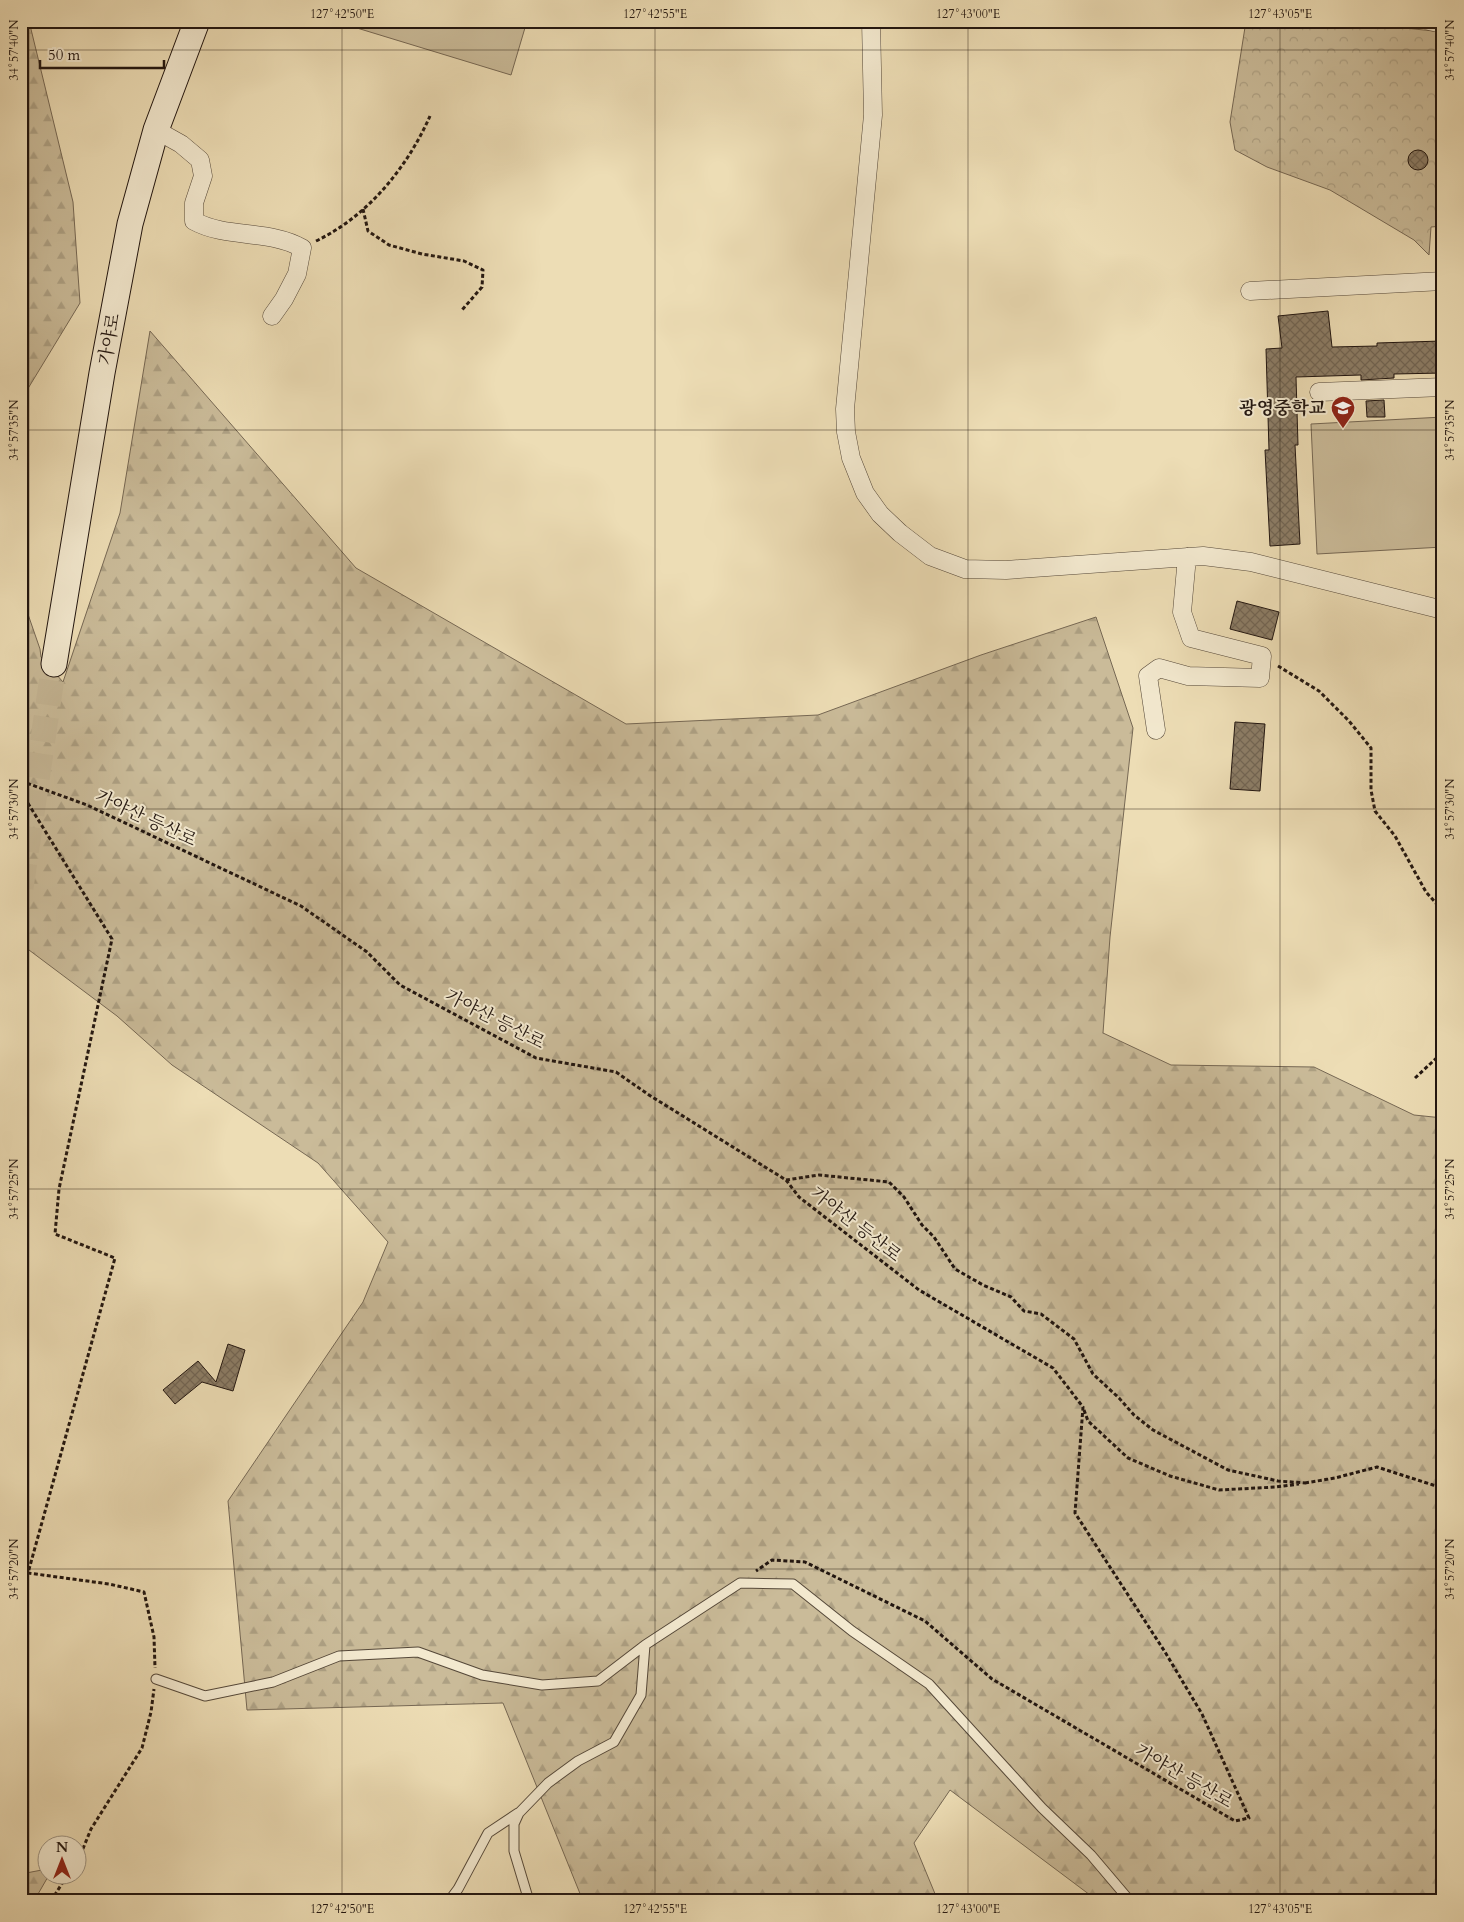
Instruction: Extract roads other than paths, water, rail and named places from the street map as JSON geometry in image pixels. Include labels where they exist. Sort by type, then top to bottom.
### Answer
[{"type":"street","name":"가야로","points":[[54,664],[102,373],[130,224],[156,130],[197,21]]},
{"type":"street","points":[[871,21],[873,115],[845,409],[846,432],[851,458],[865,493],[880,514],[900,533],[930,556],[965,569],[1006,570],[1203,556],[1251,562],[1443,610]]},
{"type":"street","points":[[1429,21],[1443,24]]},
{"type":"street","points":[[156,130],[181,144],[200,160],[203,176],[194,203],[194,221],[207,228],[266,236],[292,243],[302,248],[297,274],[284,299],[272,316]]},
{"type":"street","points":[[1250,291],[1443,281]]},
{"type":"street","points":[[1319,392],[1443,387]]},
{"type":"street","points":[[1156,730],[1148,676],[1159,668],[1188,676],[1260,678],[1262,656],[1191,638],[1182,612],[1187,557]]},
{"type":"lane","points":[[156,1679],[205,1696],[273,1682],[339,1656],[418,1652],[482,1675],[542,1685],[598,1681],[645,1645],[740,1582],[793,1584],[852,1631],[929,1684],[1042,1808],[1091,1855],[1130,1901]]},
{"type":"lane","points":[[449,1901],[458,1889],[488,1833],[518,1813],[548,1783],[578,1761],[614,1742],[642,1695],[645,1645]]},
{"type":"lane","points":[[518,1813],[514,1824],[514,1851],[529,1901]]},
{"type":"tunnel","points":[[21,888],[54,664]]},
{"type":"place","name":"광영중학교","points":[[1343,429]]}]
